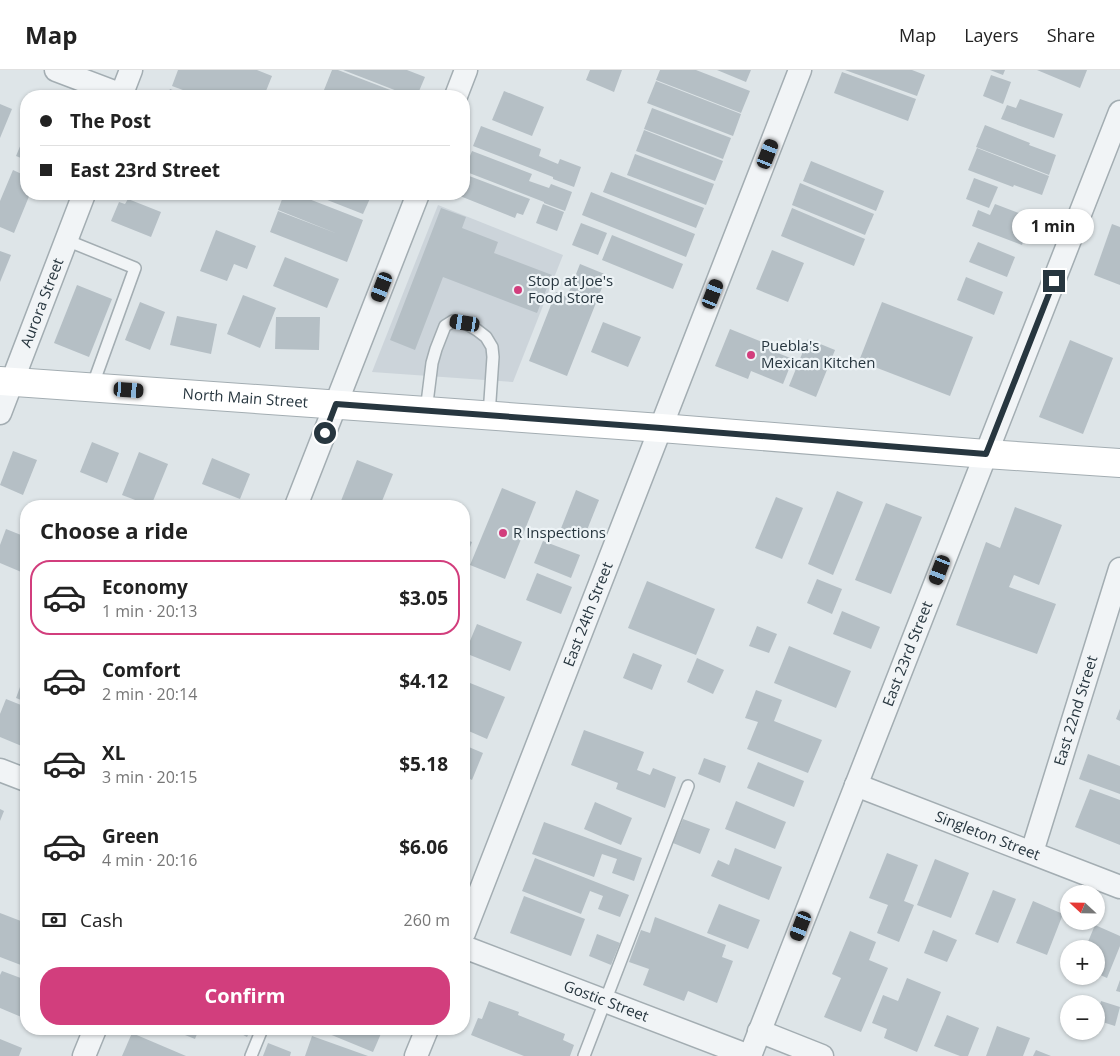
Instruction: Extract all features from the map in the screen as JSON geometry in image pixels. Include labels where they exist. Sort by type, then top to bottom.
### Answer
[{"type":"main road","name":"North Main Street","points":[[6,381],[426,410],[1120,463]]},
{"type":"street","points":[[56,70],[106,90]]},
{"type":"street","points":[[123,90],[131,70]]},
{"type":"street","points":[[458,90],[466,70]]},
{"type":"street","name":"East 24th Street","points":[[470,919],[800,70]]},
{"type":"street","name":"East 23rd Street","points":[[750,1056],[1120,112]]},
{"type":"street","name":"Aurora Street","points":[[0,414],[6,381],[82,200]]},
{"type":"street","points":[[298,500],[416,200]]},
{"type":"street","name":"East 22nd Street","points":[[1032,852],[1115,603],[1120,569]]},
{"type":"street","points":[[0,770],[20,778]]},
{"type":"street","name":"Singleton Street","points":[[856,785],[1120,887]]},
{"type":"street","name":"Gostic Street","points":[[470,949],[750,1056]]},
{"type":"street","points":[[759,1032],[822,1056]]},
{"type":"street","points":[[84,1056],[93,1035]]},
{"type":"street","points":[[416,1056],[425,1035]]},
{"type":"lane","points":[[66,240],[135,268],[92,387]]},
{"type":"lane","points":[[426,410],[432,362],[445,326],[453,322],[465,323],[477,330],[486,337],[492,347],[494,357],[489,415]]},
{"type":"lane","points":[[584,1056],[688,786]]},
{"type":"lane","points":[[251,1056],[260,1035]]},
{"type":"shaded area","points":[[438,205],[563,255],[513,382],[372,372]]},
{"type":"building","points":[[178,70],[257,70],[272,76],[266,90],[183,90],[172,86]]},
{"type":"building","points":[[332,70],[338,70],[390,90],[324,90]]},
{"type":"building","points":[[343,70],[407,70],[425,77],[420,90],[395,90]]},
{"type":"building","points":[[590,70],[622,70],[614,92],[586,80]]},
{"type":"building","points":[[660,70],[696,70],[750,91],[741,113],[656,80]]},
{"type":"building","points":[[717,70],[751,70],[746,82]]},
{"type":"building","points":[[845,70],[912,70],[925,75],[917,96]]},
{"type":"building","points":[[990,70],[1005,70],[1003,75]]},
{"type":"building","points":[[1037,70],[1087,70],[1080,88]]},
{"type":"building","points":[[842,72],[916,99],[908,121],[834,93]]},
{"type":"building","points":[[991,75],[1011,82],[1003,104],[983,96]]},
{"type":"building","points":[[656,81],[741,114],[733,136],[647,103]]},
{"type":"building","points":[[504,91],[544,107],[532,136],[492,120]]},
{"type":"building","points":[[1020,99],[1063,114],[1054,138],[1001,119],[1007,105],[1016,108]]},
{"type":"building","points":[[0,104],[12,109],[0,138]]},
{"type":"building","points":[[652,108],[731,138],[723,159],[644,129]]},
{"type":"building","points":[[985,125],[1056,155],[1049,175],[976,147]]},
{"type":"building","points":[[481,126],[541,149],[539,156],[558,164],[560,159],[581,167],[574,187],[473,146]]},
{"type":"building","points":[[644,130],[723,161],[715,181],[636,151]]},
{"type":"building","points":[[20,146],[20,158],[16,156]]},
{"type":"building","points":[[977,148],[1049,176],[1042,195],[1014,185],[1013,187],[968,170]]},
{"type":"building","points":[[472,151],[532,174],[529,181],[549,188],[551,184],[572,192],[565,211],[470,173],[470,156]]},
{"type":"building","points":[[635,154],[714,184],[706,205],[627,175]]},
{"type":"building","points":[[811,161],[884,191],[876,211],[803,181]]},
{"type":"building","points":[[13,170],[20,173],[20,200],[28,200],[14,233],[0,227],[0,201]]},
{"type":"building","points":[[611,172],[704,208],[696,228],[603,192]]},
{"type":"building","points":[[470,176],[530,199],[523,215],[517,213],[515,218],[470,200]]},
{"type":"building","points":[[974,178],[998,187],[989,208],[966,199]]},
{"type":"building","points":[[800,183],[874,214],[865,235],[792,205]]},
{"type":"building","points":[[591,192],[695,234],[686,257],[582,215]]},
{"type":"building","points":[[127,200],[131,200],[161,212],[151,237],[111,221],[119,202],[125,204]]},
{"type":"building","points":[[282,200],[311,200],[363,220],[347,262],[270,232],[278,211],[338,234],[278,210]]},
{"type":"building","points":[[327,200],[369,200],[363,214]]},
{"type":"building","points":[[543,204],[564,212],[557,231],[536,223]]},
{"type":"building","points":[[995,204],[1032,218],[1022,245],[972,226],[978,210],[990,215]]},
{"type":"building","points":[[441,208],[466,217],[462,228],[498,242],[494,253],[552,275],[537,313],[443,277],[415,350],[390,340]]},
{"type":"building","points":[[792,208],[865,239],[854,266],[781,236]]},
{"type":"building","points":[[581,223],[607,233],[598,255],[572,245]]},
{"type":"building","points":[[1112,224],[1120,227],[1120,285],[1094,275]]},
{"type":"building","points":[[216,230],[256,246],[247,269],[234,264],[227,281],[200,271]]},
{"type":"building","points":[[612,235],[683,264],[673,289],[602,260]]},
{"type":"building","points":[[978,242],[1015,257],[1007,277],[969,262]]},
{"type":"building","points":[[772,250],[804,263],[788,302],[756,289]]},
{"type":"building","points":[[0,251],[11,255],[0,282]]},
{"type":"building","points":[[285,257],[339,279],[327,308],[273,286]]},
{"type":"building","points":[[580,264],[607,275],[567,376],[529,361],[556,292],[567,297]]},
{"type":"building","points":[[966,277],[1003,292],[994,315],[957,300]]},
{"type":"building","points":[[77,285],[112,299],[89,357],[54,343]]},
{"type":"building","points":[[243,295],[276,308],[260,348],[227,334]]},
{"type":"building","points":[[140,302],[165,312],[150,350],[125,340]]},
{"type":"building","points":[[882,302],[973,337],[950,396],[859,361]]},
{"type":"building","points":[[177,316],[217,324],[211,354],[170,345]]},
{"type":"building","points":[[276,317],[320,317],[319,350],[275,349]]},
{"type":"building","points":[[603,322],[641,337],[628,367],[591,352]]},
{"type":"building","name":"Puebla's Mexican Kitchen","points":[[730,329],[772,346],[770,350],[793,359],[783,384],[751,371],[748,379],[715,366]]},
{"type":"building","points":[[808,339],[835,350],[816,397],[789,386]]},
{"type":"building","points":[[1070,340],[1113,358],[1083,434],[1039,417]]},
{"type":"building","points":[[92,442],[119,453],[107,483],[80,472]]},
{"type":"building","points":[[13,451],[37,460],[23,495],[0,485]]},
{"type":"building","points":[[139,452],[168,464],[153,500],[135,500],[122,495]]},
{"type":"building","points":[[212,458],[250,474],[240,499],[202,484]]},
{"type":"building","points":[[357,460],[393,474],[382,500],[341,500]]},
{"type":"building","name":"R Inspections","points":[[502,488],[536,502],[505,579],[470,565]]},
{"type":"building","points":[[576,490],[599,500],[583,540],[560,531]]},
{"type":"building","points":[[837,491],[863,502],[833,575],[808,564]]},
{"type":"building","points":[[776,497],[803,508],[782,559],[755,548]]},
{"type":"building","points":[[886,503],[922,517],[891,594],[855,580]]},
{"type":"building","points":[[1015,507],[1062,525],[1039,585],[1014,575],[1009,587],[1056,604],[1037,654],[956,625],[986,542],[1000,548]]},
{"type":"building","points":[[6,529],[20,535],[20,571],[0,563],[0,545]]},
{"type":"building","points":[[543,541],[580,555],[571,578],[534,563]]},
{"type":"building","points":[[537,573],[572,587],[561,614],[526,600]]},
{"type":"building","points":[[817,579],[842,589],[832,614],[807,603]]},
{"type":"building","points":[[647,581],[715,609],[696,655],[628,628]]},
{"type":"building","points":[[842,611],[880,627],[871,649],[833,634]]},
{"type":"building","points":[[477,624],[522,642],[510,671],[470,655],[470,641]]},
{"type":"building","points":[[757,626],[777,634],[769,653],[749,646]]},
{"type":"building","points":[[789,646],[851,671],[836,708],[774,683]]},
{"type":"building","points":[[633,653],[662,665],[652,690],[623,678]]},
{"type":"building","points":[[697,658],[724,670],[713,694],[687,682]]},
{"type":"building","points":[[470,683],[505,697],[487,739],[470,732]]},
{"type":"building","points":[[20,687],[20,700],[16,698]]},
{"type":"building","points":[[756,690],[782,700],[774,721],[822,740],[808,773],[747,749],[758,722],[745,718]]},
{"type":"building","points":[[6,699],[20,705],[20,745],[0,737],[0,714]]},
{"type":"building","points":[[1120,709],[1120,721],[1116,719]]},
{"type":"building","points":[[584,730],[644,752],[637,770],[650,775],[653,768],[676,777],[665,808],[616,789],[618,783],[571,765]]},
{"type":"building","points":[[470,748],[483,753],[472,780],[470,779]]},
{"type":"building","points":[[1088,754],[1120,766],[1120,794],[1079,779]]},
{"type":"building","points":[[704,758],[726,766],[720,783],[698,774]]},
{"type":"building","points":[[758,762],[804,781],[794,807],[747,788]]},
{"type":"building","points":[[1090,789],[1120,800],[1120,845],[1075,827]]},
{"type":"building","points":[[736,801],[786,822],[775,849],[725,829]]},
{"type":"building","points":[[595,802],[632,818],[621,845],[584,829]]},
{"type":"building","points":[[0,809],[4,811],[0,821]]},
{"type":"building","points":[[683,819],[710,829],[700,854],[673,843]]},
{"type":"building","points":[[544,822],[642,858],[634,881],[612,873],[617,859],[602,854],[594,877],[532,854]]},
{"type":"building","points":[[735,848],[782,867],[769,900],[711,876],[718,860],[729,865]]},
{"type":"building","points":[[887,853],[918,865],[904,901],[914,905],[899,942],[877,933],[888,905],[869,898]]},
{"type":"building","points":[[535,858],[629,895],[620,917],[598,909],[603,896],[590,891],[581,914],[522,891]]},
{"type":"building","points":[[935,859],[969,873],[951,918],[917,905]]},
{"type":"building","points":[[993,890],[1016,899],[998,943],[975,934]]},
{"type":"building","points":[[524,896],[585,919],[571,956],[510,933]]},
{"type":"building","points":[[1033,901],[1060,913],[1060,922],[1047,955],[1016,943]]},
{"type":"building","points":[[719,904],[760,920],[748,949],[707,933]]},
{"type":"building","points":[[0,913],[20,921],[20,965],[0,957]]},
{"type":"building","points":[[655,917],[726,945],[722,957],[733,961],[717,1003],[688,991],[684,1001],[643,985],[649,969],[629,962],[641,930],[650,933]]},
{"type":"building","points":[[1105,929],[1120,936],[1120,946],[1107,978],[1105,977],[1105,940],[1089,940],[1093,930]]},
{"type":"building","points":[[933,930],[957,940],[947,962],[924,953]]},
{"type":"building","points":[[850,931],[876,942],[869,960],[888,968],[861,1032],[824,1017],[841,978],[832,974]]},
{"type":"building","points":[[597,934],[620,943],[611,965],[589,956]]},
{"type":"building","points":[[2,971],[20,978],[20,1016],[0,1008],[0,975]]},
{"type":"building","points":[[907,978],[941,992],[917,1052],[884,1038],[887,1029],[872,1023],[883,995],[898,1001]]},
{"type":"building","points":[[1120,980],[1120,992],[1116,991]]},
{"type":"building","points":[[489,1001],[519,1012],[518,1015],[565,1034],[563,1040],[574,1045],[570,1056],[524,1056],[471,1035],[478,1018],[482,1019]]},
{"type":"building","points":[[1105,1002],[1120,1007],[1115,1026],[1105,1023]]},
{"type":"building","points":[[947,1015],[979,1028],[968,1056],[960,1056],[934,1046]]},
{"type":"building","points":[[997,1026],[1030,1038],[1023,1056],[986,1056]]},
{"type":"building","points":[[131,1035],[137,1035],[186,1056],[122,1056]]},
{"type":"building","points":[[185,1035],[197,1035],[195,1039]]},
{"type":"building","points":[[332,1035],[380,1035],[373,1052]]},
{"type":"building","points":[[312,1036],[368,1056],[305,1056]]},
{"type":"building","points":[[0,1039],[22,1048],[19,1056],[0,1056]]},
{"type":"building","points":[[268,1043],[291,1052],[290,1056],[263,1056]]},
{"type":"building","points":[[1036,1050],[1051,1056],[1033,1056]]},
{"type":"place","name":"Stop at Joe's Food Store","points":[[518,290]]},
{"type":"place","name":"Puebla's Mexican Kitchen","points":[[751,355]]},
{"type":"place","name":"R Inspections","points":[[503,533]]},
{"type":"route","points":[[325,433],[336,404],[986,454],[1054,281]]}]
